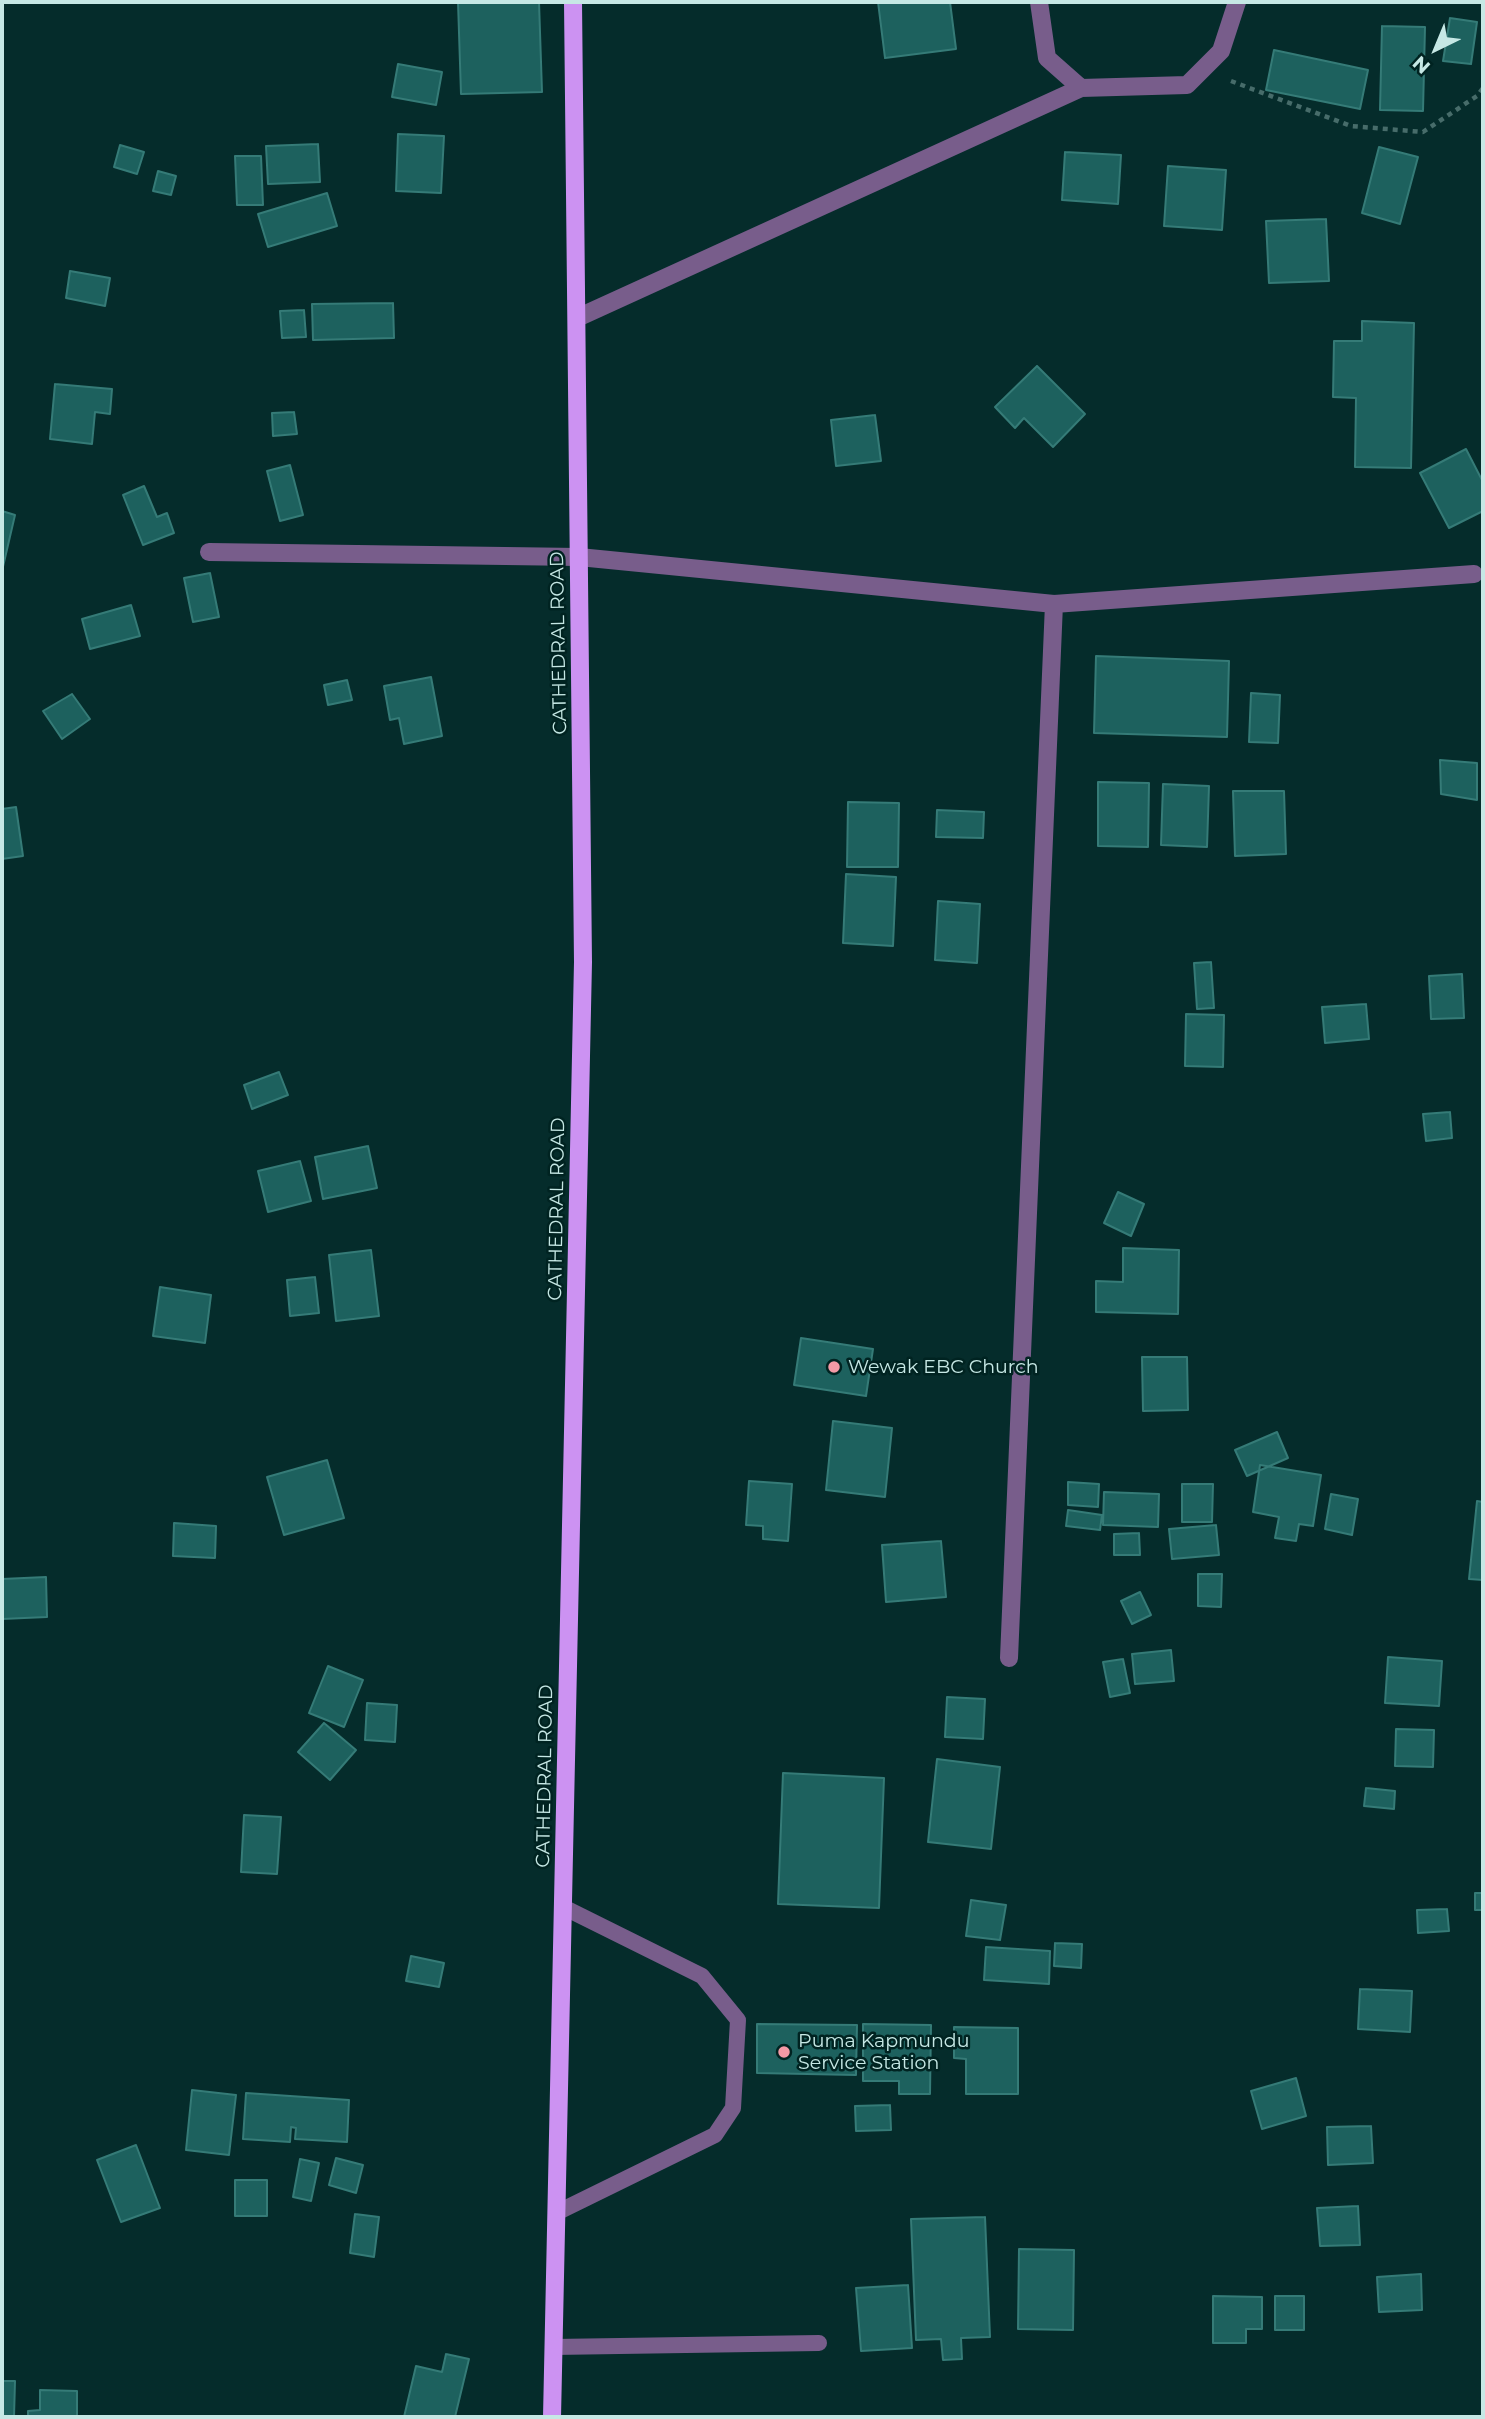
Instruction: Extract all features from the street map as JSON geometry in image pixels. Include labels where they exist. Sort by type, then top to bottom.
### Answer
[{"type":"main road","name":"CATHEDRAL ROAD","points":[[552,2417],[583,962],[573,2]]},
{"type":"street","points":[[1039,2],[1047,58],[1080,88]]},
{"type":"street","points":[[577,318],[1080,88],[1187,85],[1221,51],[1237,2]]},
{"type":"street","points":[[209,552],[579,557],[1054,604],[1474,574]]},
{"type":"street","points":[[1009,1658],[1054,604]]},
{"type":"lane","points":[[556,2213],[715,2134],[733,2108],[738,2020],[702,1976],[563,1907]]},
{"type":"lane","points":[[553,2347],[819,2343]]},
{"type":"path","points":[[1202,70],[1351,127],[1423,132],[1477,96],[1483,88]]},
{"type":"building","points":[[458,2],[539,2],[542,92],[461,94]]},
{"type":"building","points":[[878,2],[950,2],[956,49],[885,58]]},
{"type":"building","points":[[1450,18],[1477,22],[1471,64],[1443,61]]},
{"type":"building","points":[[1382,26],[1425,27],[1423,111],[1380,110]]},
{"type":"building","points":[[1274,50],[1368,70],[1360,109],[1266,90]]},
{"type":"building","points":[[398,64],[442,72],[436,105],[392,97]]},
{"type":"building","points":[[398,134],[444,136],[441,193],[396,191]]},
{"type":"building","points":[[318,144],[320,182],[268,184],[266,146]]},
{"type":"building","points":[[120,145],[144,152],[137,174],[114,167]]},
{"type":"building","points":[[1379,147],[1418,157],[1400,224],[1362,213]]},
{"type":"building","points":[[1065,152],[1121,155],[1118,204],[1062,200]]},
{"type":"building","points":[[235,156],[261,156],[263,205],[237,205]]},
{"type":"building","points":[[1168,166],[1226,170],[1222,230],[1164,226]]},
{"type":"building","points":[[158,171],[176,176],[171,195],[153,191]]},
{"type":"building","points":[[327,193],[337,226],[268,247],[258,214]]},
{"type":"building","points":[[1326,219],[1329,281],[1269,283],[1266,221]]},
{"type":"building","points":[[70,271],[110,278],[105,306],[66,298]]},
{"type":"building","points":[[393,303],[394,338],[313,340],[312,304]]},
{"type":"building","points":[[304,310],[306,337],[282,338],[280,311]]},
{"type":"building","points":[[1362,321],[1414,323],[1411,468],[1355,467],[1356,398],[1333,397],[1334,341],[1362,341]]},
{"type":"building","points":[[1037,366],[1085,414],[1053,447],[1024,418],[1015,428],[995,407]]},
{"type":"building","points":[[55,384],[112,389],[110,414],[95,412],[92,444],[50,439]]},
{"type":"building","points":[[294,412],[297,434],[273,436],[272,413]]},
{"type":"building","points":[[875,415],[881,461],[836,466],[831,420]]},
{"type":"building","points":[[1466,449],[1483,482],[1483,511],[1449,528],[1420,473]]},
{"type":"building","points":[[290,465],[303,515],[280,521],[267,471]]},
{"type":"building","points":[[144,486],[157,517],[167,513],[174,533],[143,545],[123,495]]},
{"type":"building","points":[[2,511],[15,515],[2,571]]},
{"type":"building","points":[[210,573],[219,617],[193,622],[184,578]]},
{"type":"building","points":[[131,605],[140,636],[90,649],[82,619]]},
{"type":"building","points":[[1096,656],[1229,661],[1227,737],[1094,733]]},
{"type":"building","points":[[431,677],[442,736],[404,744],[399,718],[390,720],[384,686]]},
{"type":"building","points":[[347,680],[352,700],[328,705],[324,685]]},
{"type":"building","points":[[1251,693],[1280,695],[1278,743],[1249,742]]},
{"type":"building","points":[[72,694],[90,719],[62,739],[43,711]]},
{"type":"building","points":[[1440,760],[1477,763],[1477,800],[1441,794]]},
{"type":"building","points":[[1098,782],[1149,783],[1148,847],[1098,846]]},
{"type":"building","points":[[1163,784],[1209,786],[1207,847],[1161,845]]},
{"type":"building","points":[[1233,791],[1284,791],[1286,854],[1235,856]]},
{"type":"building","points":[[848,802],[899,803],[898,867],[847,867]]},
{"type":"building","points":[[16,807],[23,856],[2,859],[2,809]]},
{"type":"building","points":[[937,810],[984,812],[983,838],[936,837]]},
{"type":"building","points":[[846,874],[896,877],[893,946],[843,943]]},
{"type":"building","points":[[938,901],[980,904],[977,963],[935,960]]},
{"type":"building","points":[[1211,962],[1214,1008],[1197,1009],[1194,963]]},
{"type":"building","points":[[1462,974],[1464,1018],[1431,1019],[1429,976]]},
{"type":"building","points":[[1366,1004],[1369,1039],[1325,1043],[1322,1007]]},
{"type":"building","points":[[1186,1014],[1224,1015],[1223,1067],[1185,1066]]},
{"type":"building","points":[[279,1072],[288,1095],[252,1109],[244,1085]]},
{"type":"building","points":[[1450,1112],[1452,1138],[1426,1141],[1423,1114]]},
{"type":"building","points":[[368,1146],[377,1188],[323,1199],[315,1157]]},
{"type":"building","points":[[300,1161],[311,1201],[268,1212],[258,1171]]},
{"type":"building","points":[[1118,1192],[1144,1204],[1131,1236],[1104,1223]]},
{"type":"building","points":[[1123,1248],[1179,1250],[1178,1314],[1096,1312],[1096,1281],[1123,1282]]},
{"type":"building","points":[[371,1250],[379,1316],[336,1321],[329,1255]]},
{"type":"building","points":[[315,1277],[319,1313],[290,1316],[287,1280]]},
{"type":"building","points":[[160,1287],[211,1295],[205,1343],[153,1336]]},
{"type":"building","name":"Wewak EBC Church","points":[[801,1338],[873,1349],[866,1396],[794,1385]]},
{"type":"building","points":[[1142,1357],[1187,1357],[1188,1410],[1143,1411]]},
{"type":"building","points":[[833,1421],[892,1428],[885,1497],[826,1490]]},
{"type":"building","points":[[1277,1432],[1288,1458],[1247,1476],[1235,1450]]},
{"type":"building","points":[[327,1460],[344,1518],[284,1535],[267,1477]]},
{"type":"building","points":[[1260,1465],[1321,1475],[1313,1526],[1299,1524],[1296,1541],[1275,1538],[1279,1517],[1253,1512]]},
{"type":"building","points":[[749,1481],[792,1484],[788,1541],[763,1539],[763,1526],[746,1525]]},
{"type":"building","points":[[1068,1482],[1099,1484],[1098,1507],[1068,1505]]},
{"type":"building","points":[[1182,1484],[1213,1484],[1212,1522],[1182,1522]]},
{"type":"building","points":[[1104,1492],[1159,1494],[1158,1527],[1103,1525]]},
{"type":"building","points":[[1331,1494],[1358,1499],[1352,1535],[1325,1529]]},
{"type":"building","points":[[1477,1501],[1483,1502],[1483,1580],[1469,1579]]},
{"type":"building","points":[[1068,1510],[1102,1515],[1100,1530],[1066,1526]]},
{"type":"building","points":[[174,1523],[216,1526],[215,1558],[173,1556]]},
{"type":"building","points":[[1216,1525],[1219,1555],[1172,1559],[1169,1529]]},
{"type":"building","points":[[1139,1533],[1140,1555],[1114,1555],[1114,1534]]},
{"type":"building","points":[[941,1541],[946,1597],[886,1602],[882,1545]]},
{"type":"building","points":[[1198,1574],[1222,1574],[1221,1607],[1198,1606]]},
{"type":"building","points":[[46,1577],[47,1617],[2,1619],[2,1579]]},
{"type":"building","points":[[1140,1592],[1151,1615],[1132,1624],[1121,1601]]},
{"type":"building","points":[[1171,1650],[1174,1681],[1135,1684],[1132,1654]]},
{"type":"building","points":[[1388,1657],[1442,1661],[1439,1706],[1385,1703]]},
{"type":"building","points":[[1123,1659],[1130,1693],[1110,1697],[1103,1662]]},
{"type":"building","points":[[328,1666],[363,1680],[344,1727],[309,1713]]},
{"type":"building","points":[[947,1697],[985,1699],[983,1739],[945,1737]]},
{"type":"building","points":[[367,1703],[397,1705],[395,1742],[365,1740]]},
{"type":"building","points":[[324,1723],[356,1750],[330,1780],[298,1752]]},
{"type":"building","points":[[1396,1729],[1434,1730],[1433,1767],[1395,1766]]},
{"type":"building","points":[[937,1759],[1000,1767],[991,1849],[928,1842]]},
{"type":"building","points":[[783,1773],[884,1778],[879,1908],[778,1904]]},
{"type":"building","points":[[1366,1788],[1395,1791],[1394,1809],[1364,1806]]},
{"type":"building","points":[[244,1815],[281,1817],[277,1874],[241,1872]]},
{"type":"building","points":[[1475,1893],[1482,1893],[1483,1910],[1475,1910]]},
{"type":"building","points":[[971,1900],[1006,1905],[1000,1940],[966,1936]]},
{"type":"building","points":[[1447,1909],[1449,1931],[1418,1933],[1417,1910]]},
{"type":"building","points":[[1055,1943],[1082,1944],[1081,1968],[1054,1966]]},
{"type":"building","points":[[986,1947],[1050,1951],[1049,1984],[984,1980]]},
{"type":"building","points":[[411,1956],[444,1963],[439,1987],[406,1981]]},
{"type":"building","points":[[1360,1989],[1412,1991],[1410,2032],[1358,2029]]},
{"type":"building","points":[[757,2024],[857,2025],[856,2075],[757,2073]]},
{"type":"building","points":[[863,2024],[931,2025],[930,2094],[899,2094],[899,2081],[863,2081]]},
{"type":"building","points":[[954,2027],[1018,2028],[1018,2094],[966,2094],[966,2059],[954,2058]]},
{"type":"building","points":[[1296,2078],[1306,2116],[1262,2129],[1251,2091]]},
{"type":"building","points":[[192,2090],[236,2095],[229,2155],[186,2150]]},
{"type":"building","points":[[246,2093],[349,2100],[347,2142],[295,2139],[296,2128],[291,2127],[290,2142],[243,2139]]},
{"type":"building","points":[[890,2105],[891,2130],[856,2131],[855,2106]]},
{"type":"building","points":[[1371,2126],[1373,2163],[1328,2165],[1327,2127]]},
{"type":"building","points":[[136,2145],[160,2208],[121,2222],[97,2160]]},
{"type":"building","points":[[336,2158],[363,2165],[356,2193],[329,2185]]},
{"type":"building","points":[[300,2159],[319,2163],[311,2201],[293,2197]]},
{"type":"building","points":[[235,2180],[267,2180],[267,2216],[235,2216]]},
{"type":"building","points":[[1358,2206],[1360,2245],[1320,2246],[1317,2208]]},
{"type":"building","points":[[355,2214],[379,2217],[374,2257],[350,2253]]},
{"type":"building","points":[[985,2217],[990,2337],[961,2338],[962,2359],[943,2360],[941,2339],[916,2340],[911,2219]]},
{"type":"building","points":[[1019,2249],[1074,2250],[1073,2330],[1018,2329]]},
{"type":"building","points":[[1421,2274],[1422,2310],[1379,2312],[1377,2277]]},
{"type":"building","points":[[908,2285],[912,2348],[861,2351],[856,2288]]},
{"type":"building","points":[[1213,2296],[1262,2297],[1262,2329],[1246,2329],[1246,2343],[1213,2343]]},
{"type":"building","points":[[1275,2296],[1304,2296],[1304,2330],[1275,2330]]},
{"type":"building","points":[[446,2354],[469,2359],[455,2417],[404,2417],[416,2366],[442,2372]]},
{"type":"building","points":[[2,2381],[15,2381],[14,2417],[2,2417]]},
{"type":"building","points":[[40,2390],[77,2391],[77,2417],[28,2417],[28,2411],[40,2410]]},
{"type":"place","name":"Wewak EBC Church","points":[[834,1367]]},
{"type":"place","name":"Puma Kapmundu Service Station","points":[[784,2052]]}]
